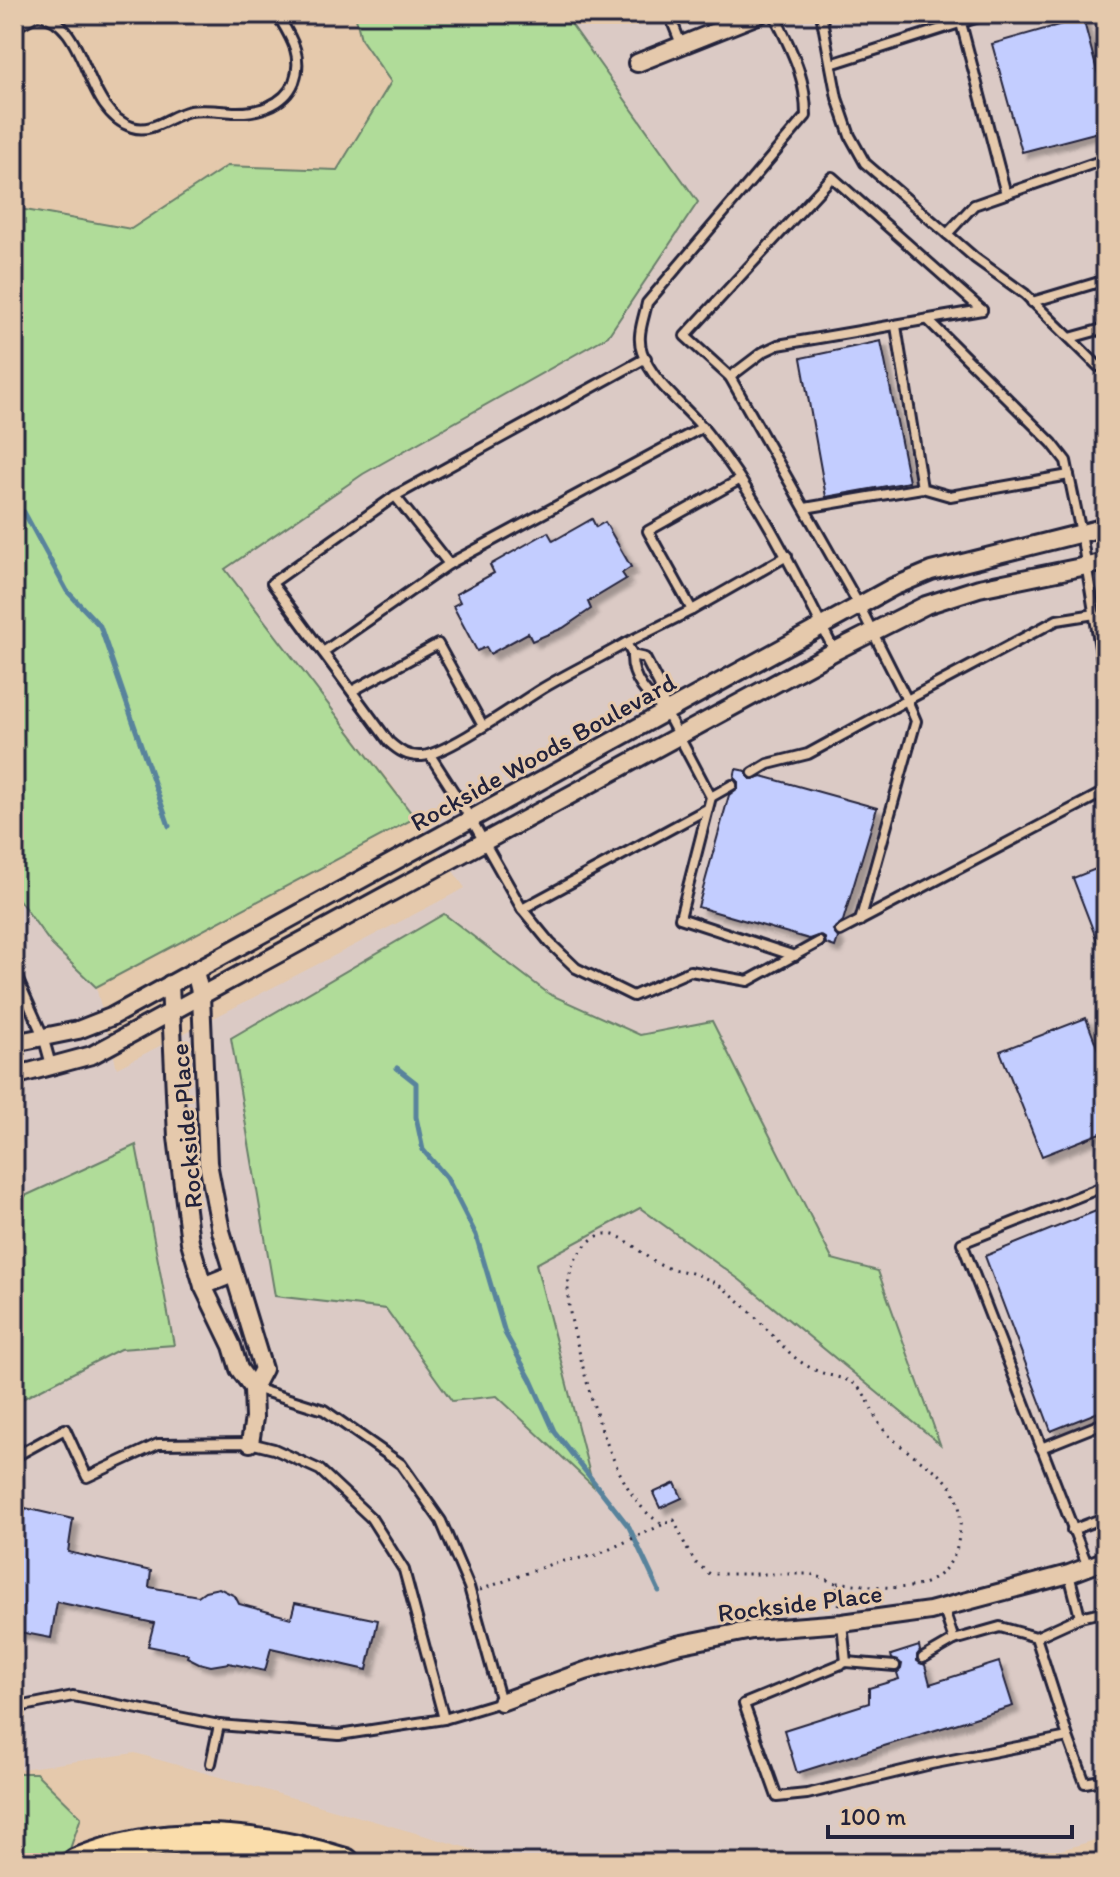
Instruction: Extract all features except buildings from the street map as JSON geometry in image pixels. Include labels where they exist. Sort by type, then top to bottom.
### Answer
[{"type":"highway","points":[[77,1863],[135,1846],[204,1837],[279,1845],[345,1863]]},
{"type":"street","points":[[637,63],[760,14]]},
{"type":"street","name":"Rockside Woods Boulevard","points":[[14,1043],[78,1030],[111,1017],[893,587],[931,571],[1106,527]]},
{"type":"street","name":"Rockside Woods Boulevard","points":[[14,1076],[92,1055],[835,651],[926,605],[979,588],[1106,562]]},
{"type":"street","name":"Rockside Place","points":[[195,971],[201,996],[208,1163],[221,1231],[263,1369],[253,1388],[254,1418],[250,1443]]},
{"type":"street","points":[[170,984],[174,1086],[190,1242],[203,1286],[232,1346],[239,1369],[253,1388]]},
{"type":"street","points":[[203,1286],[233,1274]]},
{"type":"street","name":"Rockside Place","points":[[501,1702],[585,1671],[677,1645],[841,1616],[943,1607],[1069,1574],[1106,1560]]},
{"type":"lane","points":[[14,28],[37,15],[56,20],[69,36],[110,112],[131,127],[147,129],[193,110],[258,112],[284,97],[293,84],[299,63],[296,47],[277,14]]},
{"type":"lane","points":[[669,14],[681,44]]},
{"type":"lane","points":[[774,14],[798,64],[806,91],[806,116],[647,303],[640,334],[646,358],[670,393],[703,427],[774,531],[835,651]]},
{"type":"lane","points":[[821,14],[837,98],[850,136],[865,163],[1032,302],[1098,366],[1106,367]]},
{"type":"lane","points":[[831,64],[988,14]]},
{"type":"lane","points":[[961,23],[1006,194]]},
{"type":"lane","points":[[947,234],[974,205],[1106,159]]},
{"type":"lane","points":[[730,377],[763,352],[778,345],[982,310],[832,177],[685,336],[730,377],[859,605],[916,721],[860,921]]},
{"type":"lane","points":[[1032,302],[1106,280]]},
{"type":"lane","points":[[929,321],[1052,443],[1066,461],[1104,655],[1106,684]]},
{"type":"lane","points":[[896,326],[922,488]]},
{"type":"lane","points":[[1070,338],[1106,328]]},
{"type":"lane","points":[[646,358],[395,496],[272,583],[389,742],[403,753],[419,756],[430,755],[542,689],[787,556]]},
{"type":"lane","points":[[323,652],[449,564],[703,427]]},
{"type":"lane","points":[[805,508],[922,488],[950,496],[1069,475]]},
{"type":"lane","points":[[692,610],[648,531],[739,480]]},
{"type":"lane","points":[[395,496],[449,564]]},
{"type":"lane","points":[[753,773],[768,764],[808,754],[1057,620],[1095,614]]},
{"type":"lane","points":[[626,643],[633,655],[631,668],[645,693],[666,712]]},
{"type":"lane","points":[[352,691],[438,644],[483,726]]},
{"type":"lane","points":[[633,655],[645,658],[659,685],[666,712],[711,797],[680,918],[795,956]]},
{"type":"lane","points":[[430,755],[522,909],[550,943],[576,968],[633,996],[690,971],[748,981],[819,942]]},
{"type":"lane","points":[[711,797],[732,785]]},
{"type":"lane","points":[[840,931],[1106,791]]},
{"type":"lane","points":[[522,909],[708,808]]},
{"type":"lane","points":[[14,971],[43,1036],[51,1065]]},
{"type":"lane","points":[[1088,1567],[962,1243],[1100,1188]]},
{"type":"lane","points":[[14,1708],[73,1696],[219,1725],[339,1735],[444,1719],[501,1702],[470,1593],[441,1521],[401,1464],[324,1410],[253,1388]]},
{"type":"lane","points":[[1041,1448],[1106,1422]]},
{"type":"lane","points":[[14,1457],[65,1429],[87,1477],[158,1444],[250,1443],[274,1449],[320,1470],[371,1518],[404,1570],[444,1719]]},
{"type":"lane","points":[[1072,1530],[1106,1517]]},
{"type":"lane","points":[[1069,1574],[1080,1617]]},
{"type":"lane","points":[[943,1607],[954,1640]]},
{"type":"lane","points":[[923,1658],[954,1640],[1000,1627],[1036,1637],[1080,1617],[1106,1611]]},
{"type":"lane","points":[[841,1616],[846,1662]]},
{"type":"lane","points":[[1036,1637],[1085,1783],[1106,1779]]},
{"type":"lane","points":[[895,1666],[846,1662],[744,1704],[777,1797],[807,1794],[931,1764],[1068,1737]]},
{"type":"lane","points":[[211,1763],[219,1725]]},
{"type":"path","points":[[470,1593],[540,1568],[597,1555],[674,1520],[696,1563],[710,1574],[811,1574],[836,1583],[908,1588],[936,1578],[956,1552],[959,1509],[954,1491],[935,1469],[882,1428],[859,1386],[806,1365],[790,1353],[731,1293],[698,1274],[658,1264],[620,1237],[604,1234],[591,1240],[579,1253],[570,1273],[566,1295],[570,1319],[606,1444],[646,1512],[664,1524]]},
{"type":"path","points":[[836,1583],[841,1616]]},
{"type":"shaded area","points":[[564,14],[1106,14],[1106,1837],[1054,1852],[704,1852],[624,1863],[521,1863],[135,1753],[14,1770],[14,893],[52,945],[96,987],[117,1068],[465,888],[392,785],[225,570],[363,474],[608,336],[698,202]]},
{"type":"green space","points":[[355,14],[564,14],[698,202],[608,336],[363,474],[225,569],[415,818],[96,987],[52,945],[14,893],[14,208],[131,229],[227,166],[337,170],[391,82],[361,39]]},
{"type":"green space","points":[[444,914],[549,994],[640,1035],[712,1021],[832,1259],[878,1271],[940,1444],[740,1280],[640,1208],[536,1264],[593,1486],[497,1396],[452,1401],[386,1309],[275,1296],[231,1038]]},
{"type":"green space","points":[[136,1145],[174,1345],[120,1349],[14,1403],[14,1201]]},
{"type":"green space","points":[[14,1773],[36,1773],[81,1817],[70,1849],[43,1863],[14,1863]]},
{"type":"green space","points":[[206,1846],[315,1863],[109,1863]]},
{"type":"waterway","points":[[14,510],[24,512],[67,591],[100,626],[169,826]]},
{"type":"waterway","points":[[397,1068],[416,1083],[416,1117],[423,1150],[447,1178],[476,1235],[505,1333],[554,1431],[629,1527],[659,1591]]}]
